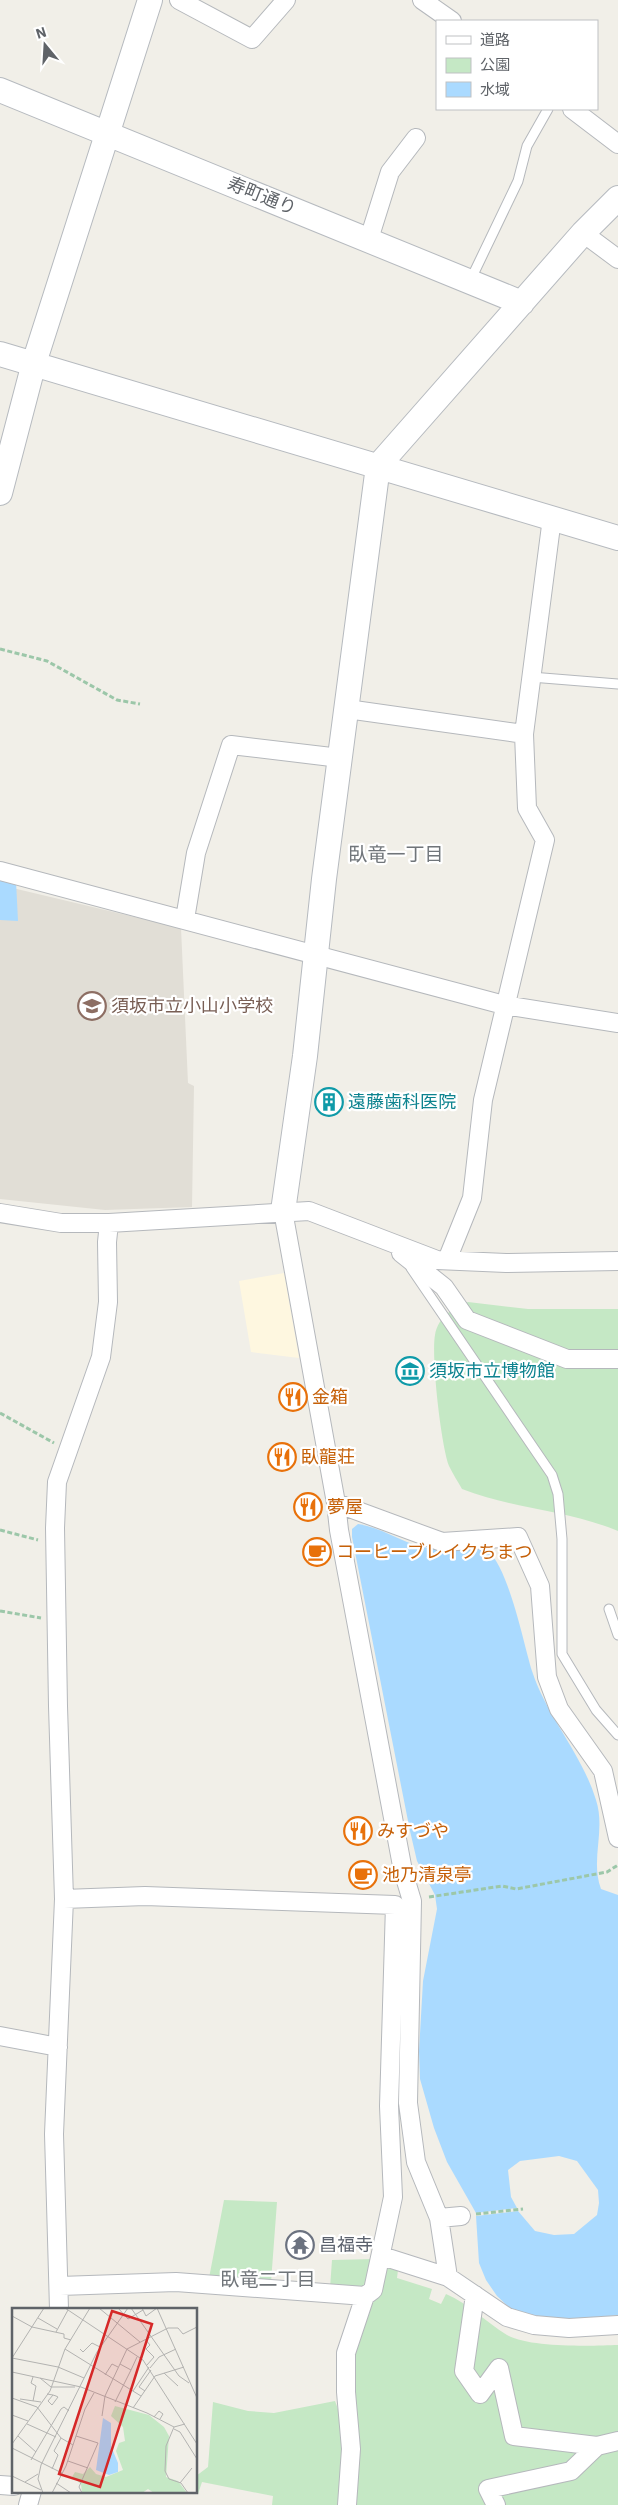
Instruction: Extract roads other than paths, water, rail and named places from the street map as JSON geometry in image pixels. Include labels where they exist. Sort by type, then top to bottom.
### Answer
[{"type":"street","points":[[0,494],[34,363],[109,134],[150,0]]},
{"type":"street","points":[[180,0],[252,39],[286,0]]},
{"type":"street","points":[[422,0],[451,20]]},
{"type":"street","name":"寿町通り","points":[[0,90],[522,303]]},
{"type":"street","points":[[573,110],[618,144]]},
{"type":"street","points":[[369,239],[390,172],[416,138]]},
{"type":"street","points":[[448,2277],[439,2218],[416,2162],[408,2103],[412,1900],[403,1871],[338,1530],[336,1503],[283,1211],[289,1181],[340,758],[378,466],[583,233],[618,198]]},
{"type":"street","points":[[583,233],[618,259]]},
{"type":"street","points":[[0,354],[618,538]]},
{"type":"street","points":[[447,1260],[472,1198],[483,1100],[504,1005],[545,840],[527,808],[524,734],[552,518]]},
{"type":"street","points":[[347,710],[524,734]]},
{"type":"street","points":[[186,920],[196,853],[231,745],[340,758]]},
{"type":"street","points":[[0,871],[504,1005],[618,1023]]},
{"type":"street","points":[[0,1213],[62,1223],[108,1223],[283,1211],[309,1212],[396,1247],[437,1260],[506,1262],[618,1261]]},
{"type":"street","points":[[59,2308],[60,2286],[54,2134],[64,1899],[57,1621],[57,1482],[101,1357],[108,1302],[108,1223]]},
{"type":"street","points":[[396,1247],[444,1287],[467,1320],[567,1359],[618,1359]]},
{"type":"street","points":[[336,1503],[442,1542],[518,1537],[540,1586],[547,1677],[559,1709],[603,1771],[618,1838]]},
{"type":"street","points":[[64,1899],[145,1896],[395,1905],[389,2106],[393,2197],[382,2256],[373,2290],[365,2296],[346,2353],[346,2392],[352,2449],[347,2505]]},
{"type":"street","points":[[0,2036],[58,2047]]},
{"type":"street","points":[[439,2218],[461,2216]]},
{"type":"street","points":[[382,2256],[448,2277],[507,2317],[534,2325],[569,2328],[618,2325]]},
{"type":"street","points":[[60,2286],[176,2282],[365,2296]]},
{"type":"street","points":[[475,2295],[464,2371],[480,2394],[500,2368],[514,2436],[597,2446],[618,2441]]},
{"type":"street","points":[[496,2505],[488,2489],[571,2471],[597,2446]]},
{"type":"street","points":[[28,2505],[32,2492]]},
{"type":"lane","points":[[470,281],[518,181],[527,146],[547,110]]},
{"type":"lane","points":[[531,677],[618,684]]},
{"type":"lane","points":[[396,1247],[552,1475],[558,1494],[562,1539],[562,1654],[596,1710],[618,1735]]},
{"type":"lane","points":[[609,1609],[618,1635]]},
{"type":"water","points":[[0,881],[16,881],[18,921],[0,920]]},
{"type":"water","points":[[358,1524],[375,1528],[406,1542],[423,1547],[482,1549],[495,1559],[502,1572],[514,1606],[538,1688],[582,1767],[596,1800],[599,1811],[598,1878],[601,1889],[618,1895],[618,2315],[584,2319],[546,2318],[512,2310],[497,2296],[486,2280],[479,2263],[476,2216],[518,2211],[535,2231],[554,2235],[574,2234],[597,2215],[599,2203],[598,2190],[577,2161],[559,2156],[520,2161],[508,2170],[511,2197],[517,2208],[476,2213],[447,2162],[434,2128],[420,2079],[419,2051],[423,1981],[437,1909],[435,1895],[417,1861],[410,1831],[352,1537],[352,1529]]},
{"type":"place","name":"須坂市立小山小学校","points":[[92,1006]]},
{"type":"place","name":"遠藤歯科医院","points":[[329,1102]]},
{"type":"place","name":"須坂市立博物館","points":[[410,1371]]},
{"type":"place","name":"金箱","points":[[293,1397]]},
{"type":"place","name":"臥龍荘","points":[[282,1457]]},
{"type":"place","name":"夢屋","points":[[308,1507]]},
{"type":"place","name":"コーヒーブレイクちまつ","points":[[317,1552]]},
{"type":"place","name":"みすづや","points":[[358,1831]]},
{"type":"place","name":"池乃清泉亭","points":[[363,1875]]},
{"type":"place","name":"昌福寺","points":[[300,2245]]},
{"type":"district","name":"臥竜一丁目","points":[[396,854]]},
{"type":"district","name":"臥竜二丁目","points":[[268,2279]]}]
